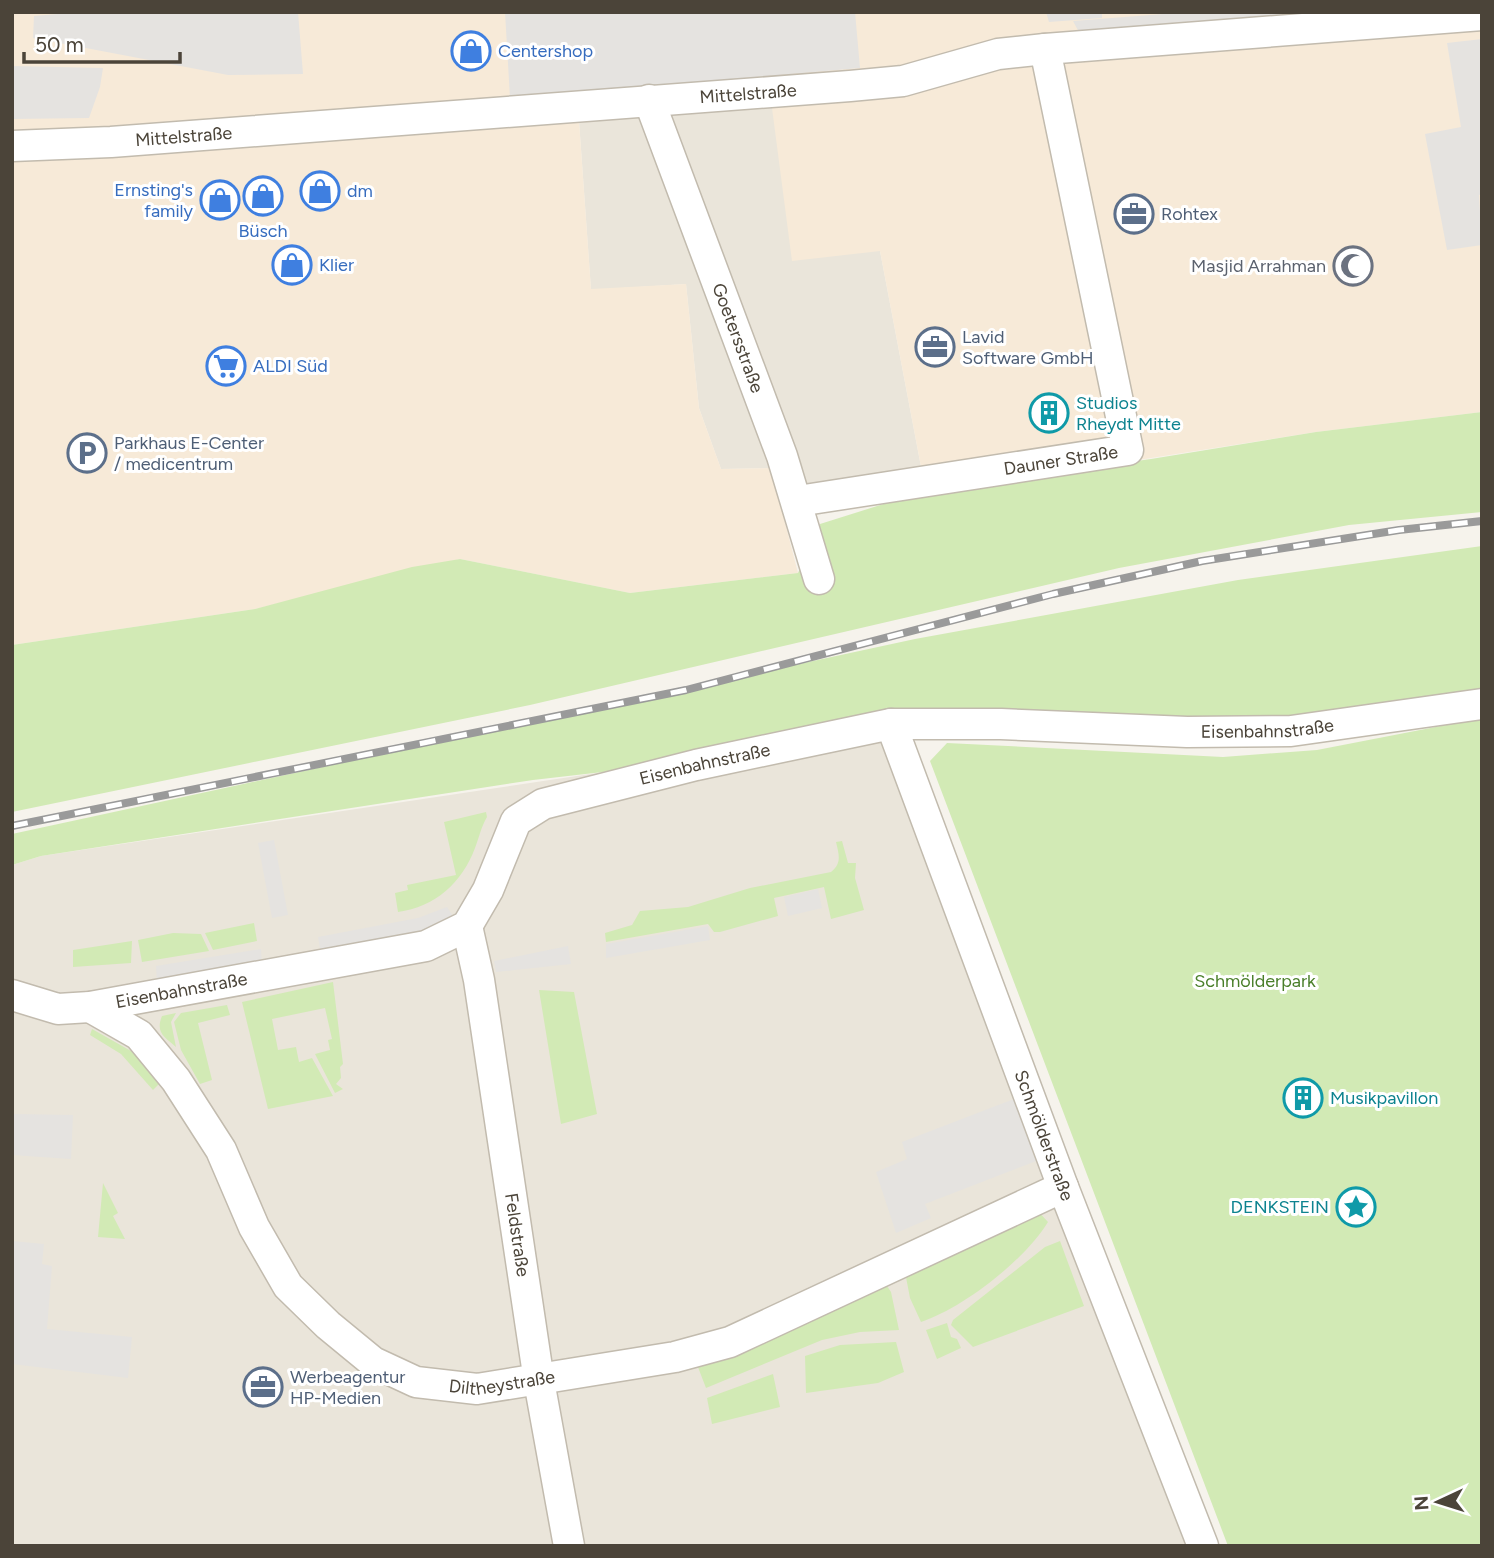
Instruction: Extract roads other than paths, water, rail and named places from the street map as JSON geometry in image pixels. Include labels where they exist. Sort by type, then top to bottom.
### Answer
[{"type":"street","name":"Mittelstraße","points":[[12,146],[111,142],[903,81],[998,54],[1482,15]]},
{"type":"street","name":"Dauner Straße","points":[[798,501],[1128,450],[1045,49]]},
{"type":"street","name":"Goetersstraße","points":[[649,100],[798,501],[819,579]]},
{"type":"street","name":"Eisenbahnstraße","points":[[12,995],[58,1009],[90,1007],[426,946],[467,926],[488,890],[516,821],[543,804],[724,758],[891,724],[1001,724],[1187,732],[1291,731],[1482,704]]},
{"type":"street","name":"Schmölderstraße","points":[[891,724],[1063,1187],[1203,1546]]},
{"type":"street","name":"Feldstraße","points":[[467,926],[479,980],[539,1381],[569,1546]]},
{"type":"street","name":"Diltheystraße","points":[[90,1007],[139,1035],[176,1080],[221,1150],[254,1227],[288,1286],[328,1325],[373,1362],[416,1382],[477,1389],[675,1357],[730,1342],[1063,1187]]},
{"type":"railway","points":[[12,826],[686,690],[1053,594],[1202,561],[1399,530],[1482,521]]},
{"type":"place","name":"Centershop","points":[[471,51]]},
{"type":"place","name":"dm","points":[[320,191]]},
{"type":"place","name":"Büsch","points":[[263,196]]},
{"type":"place","name":"Ernsting's family","points":[[220,200]]},
{"type":"place","name":"Rohtex","points":[[1134,214]]},
{"type":"place","name":"Klier","points":[[292,265]]},
{"type":"place","name":"Masjid Arrahman","points":[[1353,266]]},
{"type":"place","name":"Lavid Software GmbH","points":[[935,347]]},
{"type":"place","name":"ALDI Süd","points":[[226,366]]},
{"type":"place","name":"Studios Rheydt Mitte","points":[[1049,413]]},
{"type":"place","name":"Parkhaus E-Center / medicentrum","points":[[87,453]]},
{"type":"place","name":"Musikpavillon","points":[[1303,1098]]},
{"type":"place","name":"DENKSTEIN","points":[[1356,1207]]},
{"type":"place","name":"Werbeagentur HP-Medien","points":[[263,1387]]},
{"type":"park label","name":"Schmölderpark","points":[[1255,981]]}]
